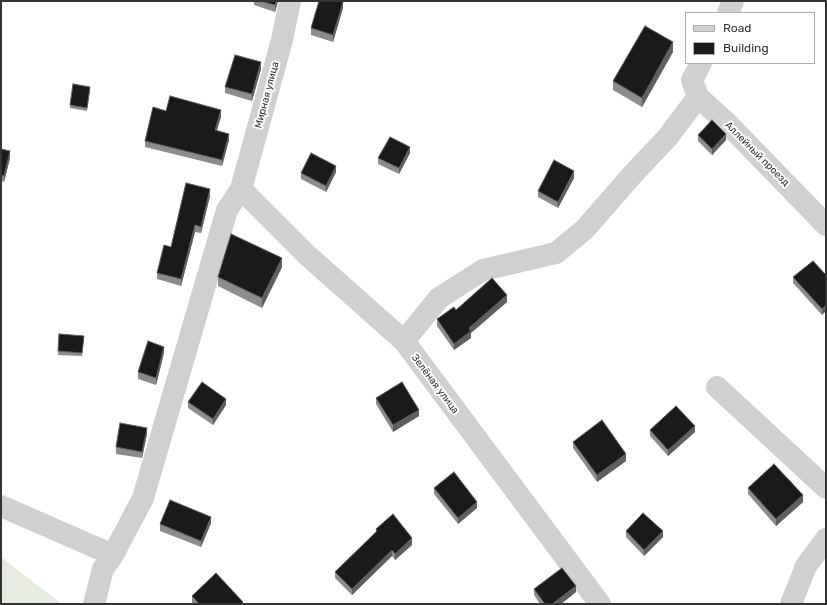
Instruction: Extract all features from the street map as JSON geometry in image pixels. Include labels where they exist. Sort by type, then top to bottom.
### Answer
[{"type":"street","name":"Мирная улица","points":[[242,189],[282,40],[290,1]]},
{"type":"street","points":[[728,12],[733,1]]},
{"type":"street","points":[[404,341],[439,298],[483,270],[556,253],[585,229],[667,138],[697,80]]},
{"type":"street","name":"Аллейный проезд","points":[[697,80],[731,127],[826,225]]},
{"type":"street","name":"Зелёная улица","points":[[242,189],[307,255],[404,341],[600,604]]},
{"type":"street","points":[[94,604],[103,568],[113,555],[143,498],[227,210],[242,189]]},
{"type":"street","points":[[717,387],[826,488]]},
{"type":"street","points":[[1,506],[113,555]]},
{"type":"street","points":[[791,604],[806,566],[826,540]]},
{"type":"shaded area","points":[[1,557],[62,604],[1,604]]},
{"type":"building","points":[[260,1],[276,1],[275,5]]},
{"type":"building","points":[[319,1],[343,2],[333,35],[311,28]]},
{"type":"building","points":[[645,26],[673,42],[642,98],[613,81]]},
{"type":"building","points":[[235,55],[261,62],[252,94],[225,87]]},
{"type":"building","points":[[73,84],[90,87],[87,108],[70,105]]},
{"type":"building","points":[[170,96],[221,110],[215,130],[229,134],[222,160],[145,141],[153,107],[166,111]]},
{"type":"building","points":[[712,120],[726,134],[712,149],[698,135]]},
{"type":"building","points":[[390,137],[410,147],[399,168],[378,158]]},
{"type":"building","points":[[1,149],[10,151],[4,176],[1,175]]},
{"type":"building","points":[[311,153],[336,166],[326,186],[301,173]]},
{"type":"building","points":[[554,160],[574,171],[558,202],[538,191]]},
{"type":"building","points":[[186,183],[210,189],[201,227],[195,225],[181,279],[157,273],[164,245],[171,247]]},
{"type":"building","points":[[231,234],[282,258],[262,298],[218,277]]},
{"type":"building","points":[[813,261],[826,275],[826,305],[822,309],[793,277]]},
{"type":"building","points":[[492,278],[507,295],[469,328],[471,331],[454,344],[437,319],[454,307],[456,310]]},
{"type":"building","points":[[59,334],[84,336],[82,353],[58,351]]},
{"type":"building","points":[[148,341],[164,347],[156,378],[138,372]]},
{"type":"building","points":[[202,382],[226,399],[213,419],[188,402]]},
{"type":"building","points":[[402,382],[419,410],[393,425],[376,398]]},
{"type":"building","points":[[676,406],[695,426],[668,450],[650,430]]},
{"type":"building","points":[[602,420],[626,454],[597,475],[573,442]]},
{"type":"building","points":[[120,423],[147,428],[142,452],[116,447]]},
{"type":"building","points":[[774,464],[803,495],[776,519],[748,488]]},
{"type":"building","points":[[454,472],[477,502],[458,518],[434,488]]},
{"type":"building","points":[[170,500],[211,517],[201,541],[160,524]]},
{"type":"building","points":[[643,513],[663,531],[644,550],[626,531]]},
{"type":"building","points":[[393,514],[412,538],[395,554],[392,550],[352,589],[335,572],[377,531],[376,529]]},
{"type":"building","points":[[562,568],[576,586],[552,604],[545,604],[534,589]]},
{"type":"building","points":[[216,573],[243,602],[241,604],[199,604],[192,596]]}]
